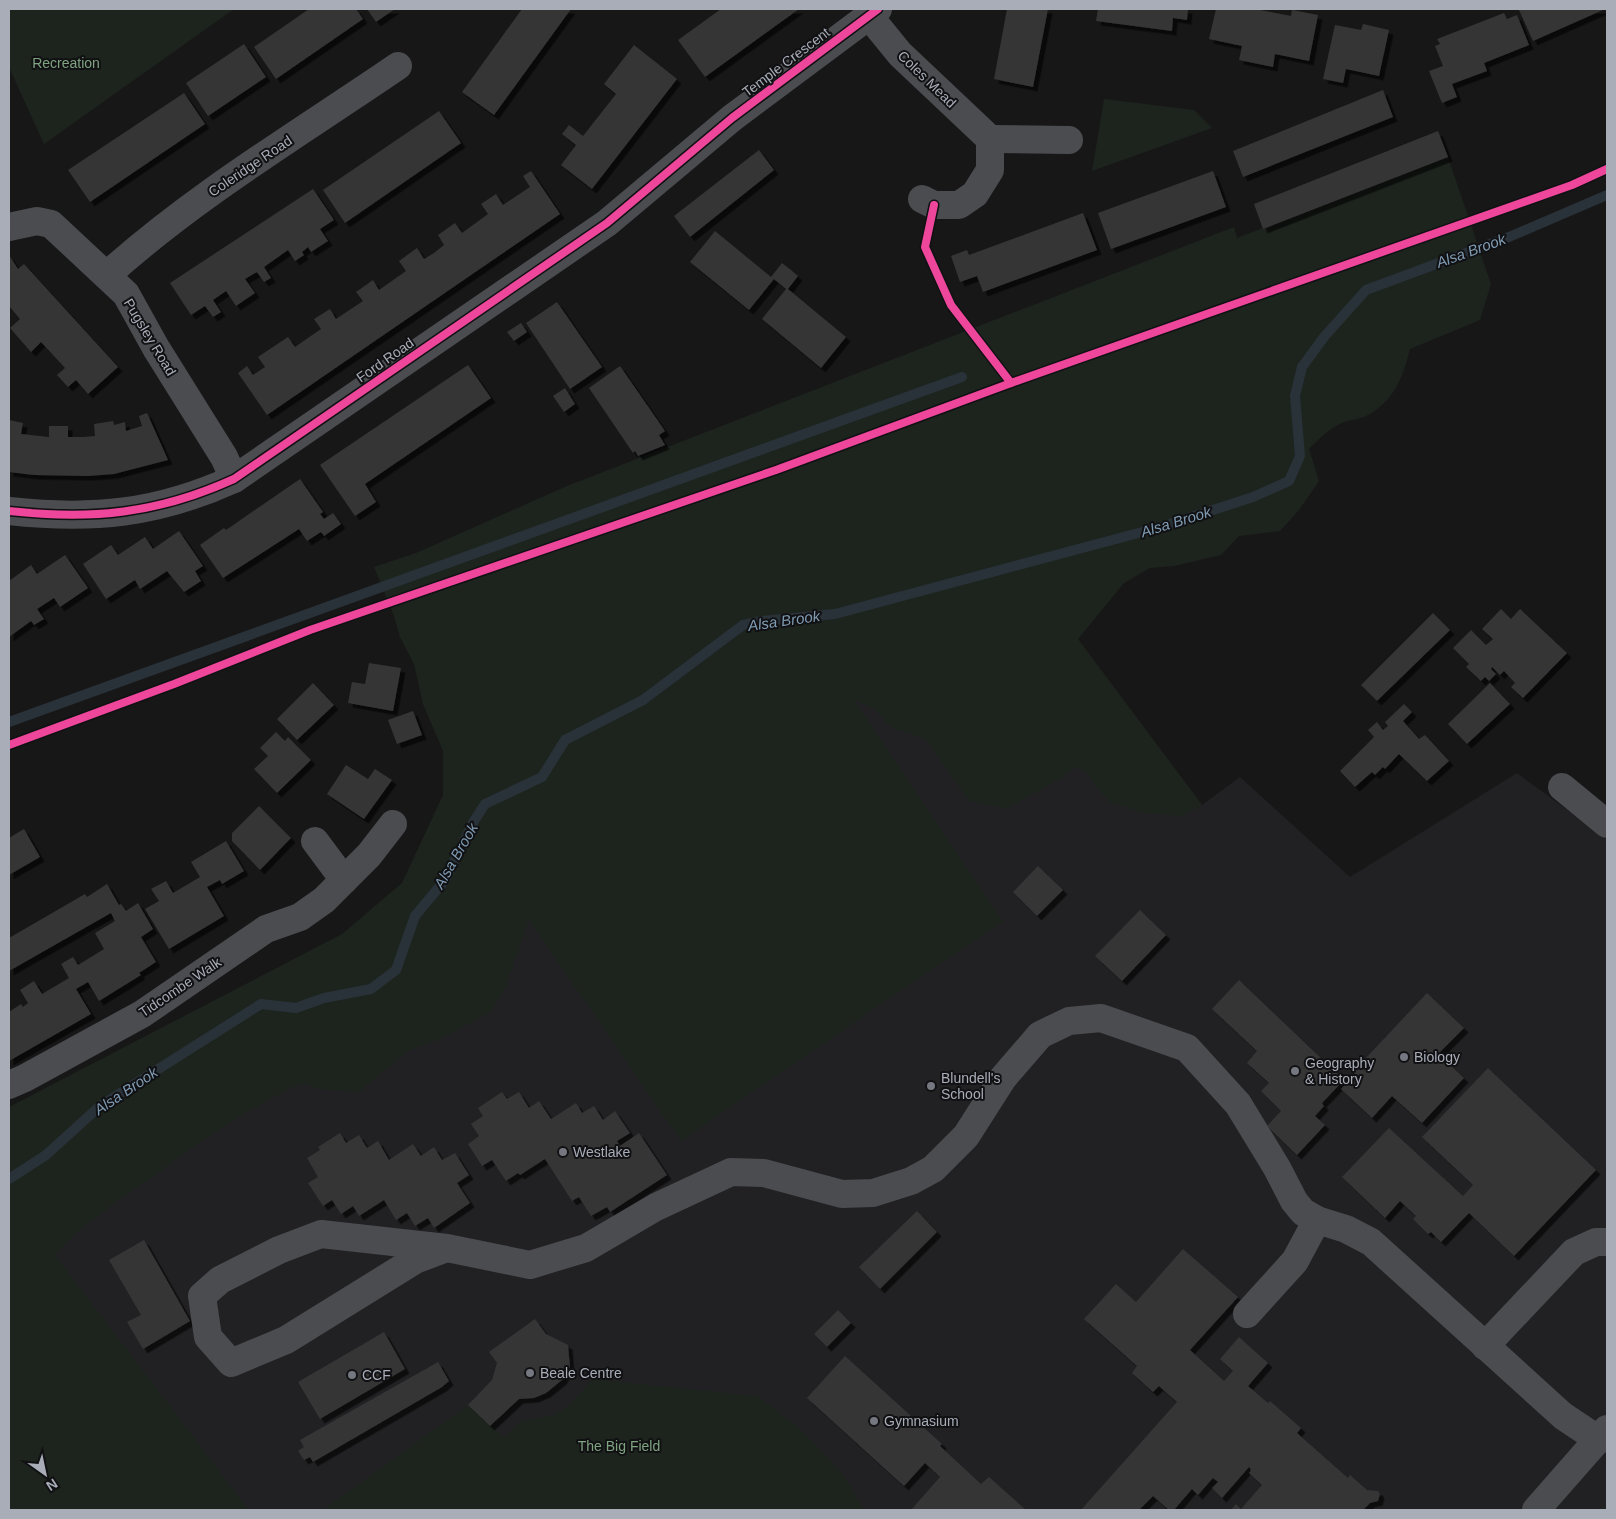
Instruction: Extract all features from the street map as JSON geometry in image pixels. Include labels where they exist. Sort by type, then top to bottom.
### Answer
[{"type":"street","name":"Temple Crescent","points":[[732,118],[874,12]]},
{"type":"street","name":"Coles Mead","points":[[874,12],[900,54],[990,139]]},
{"type":"street","name":"Coleridge Road","points":[[107,274],[139,246],[207,194],[398,66]]},
{"type":"street","name":"Ford Road","points":[[9,511],[82,516],[167,505],[198,496],[234,479],[607,223],[732,118]]},
{"type":"street","points":[[922,199],[934,205],[959,204],[975,194],[990,170],[990,139],[1069,140]]},
{"type":"street","name":"Pugsley Road","points":[[9,227],[37,221],[51,224],[81,254],[107,274],[126,294],[156,348],[224,457],[234,479]]},
{"type":"street","points":[[1562,787],[1607,824]]},
{"type":"street","name":"Tidcombe Walk","points":[[9,1084],[25,1078],[142,1014],[266,929],[300,917],[324,900],[369,855],[393,824]]},
{"type":"street","points":[[314,841],[344,880]]},
{"type":"street","points":[[447,1248],[415,1260],[286,1340],[231,1362],[208,1337],[202,1296],[220,1280],[279,1250],[321,1234],[447,1248],[530,1265],[553,1260],[586,1248],[656,1207],[731,1172],[764,1173],[842,1194],[873,1193],[911,1181],[933,1169],[966,1136],[1003,1078],[1040,1035],[1069,1021],[1101,1018],[1187,1048],[1238,1104],[1277,1168],[1294,1201],[1304,1212],[1317,1220],[1346,1229],[1371,1242],[1563,1416],[1603,1435],[1536,1510]]},
{"type":"street","points":[[1247,1314],[1296,1261],[1317,1220]]},
{"type":"street","points":[[1485,1346],[1574,1252],[1596,1242],[1607,1242]]},
{"type":"shaded area","name":"Blundell's School","points":[[1030,575],[1202,805],[1240,777],[1350,877],[1517,773],[1607,839],[1607,1510],[230,1510],[238,1499],[36,1231]]},
{"type":"green space","name":"Recreation","points":[[9,9],[234,9],[44,144],[9,67]]},
{"type":"green space","points":[[1104,99],[1194,110],[1212,128],[1092,171]]},
{"type":"green space","points":[[1448,157],[1491,284],[1480,320],[1410,349],[1396,387],[1385,403],[1365,417],[1345,422],[1332,428],[1309,449],[1319,481],[1299,510],[1280,531],[1239,536],[1221,555],[1174,566],[1150,568],[1124,583],[1078,639],[1202,805],[1182,816],[1144,813],[1108,801],[1084,770],[1074,768],[1063,777],[1006,809],[969,801],[926,739],[892,728],[874,709],[853,699],[1003,921],[681,1141],[529,920],[505,988],[491,1012],[440,1039],[408,1051],[359,1092],[319,1089],[302,1083],[260,1104],[201,1142],[108,1208],[86,1225],[55,1255],[249,1510],[9,1510],[9,1107],[342,934],[402,883],[443,795],[443,751],[423,704],[414,664],[400,637],[394,616],[374,567],[416,553],[567,486],[1234,227],[1237,238]]},
{"type":"green space","name":"The Big Field","points":[[592,1379],[757,1396],[800,1429],[843,1474],[864,1510],[323,1510],[468,1405],[504,1438],[522,1421],[554,1415],[572,1403]]},
{"type":"building","points":[[309,9],[356,9],[363,19],[276,79],[254,47]]},
{"type":"building","points":[[367,9],[395,9],[376,22]]},
{"type":"building","points":[[522,9],[571,9],[494,115],[462,92]]},
{"type":"building","points":[[721,9],[799,9],[705,77],[678,40]]},
{"type":"building","points":[[1007,9],[1048,9],[1033,87],[994,79]]},
{"type":"building","points":[[1098,9],[1188,9],[1187,20],[1173,18],[1172,31],[1096,21]]},
{"type":"building","points":[[1216,9],[1255,9],[1291,16],[1292,10],[1318,15],[1309,61],[1275,54],[1273,67],[1239,60],[1242,46],[1209,39]]},
{"type":"building","points":[[1605,9],[1533,41],[1519,10]]},
{"type":"building","points":[[1504,13],[1507,19],[1517,15],[1529,45],[1484,63],[1487,71],[1452,84],[1457,97],[1442,103],[1429,71],[1443,66],[1435,46],[1440,44],[1437,39]]},
{"type":"building","points":[[1363,24],[1389,30],[1379,76],[1346,69],[1343,83],[1323,79],[1335,25],[1361,30]]},
{"type":"building","points":[[244,44],[266,77],[208,116],[186,83]]},
{"type":"building","points":[[634,45],[677,79],[592,189],[561,165],[576,145],[562,134],[569,125],[583,136],[616,94],[604,84]]},
{"type":"building","points":[[1383,90],[1393,117],[1243,177],[1233,151]]},
{"type":"building","points":[[184,93],[205,124],[90,202],[68,170]]},
{"type":"building","points":[[439,111],[461,143],[345,223],[323,190]]},
{"type":"building","points":[[1438,131],[1448,157],[1263,229],[1254,204]]},
{"type":"building","points":[[759,150],[774,170],[690,237],[674,216]]},
{"type":"building","points":[[531,171],[560,214],[267,415],[238,373],[247,366],[253,375],[265,367],[258,357],[288,337],[295,347],[321,329],[314,319],[330,309],[336,319],[363,301],[356,292],[373,280],[379,290],[406,271],[399,261],[417,248],[424,259],[434,253],[444,245],[438,235],[455,223],[462,233],[488,214],[481,204],[496,194],[503,205],[530,187],[523,176]]},
{"type":"building","points":[[1213,171],[1226,207],[1111,249],[1098,213]]},
{"type":"building","points":[[313,189],[334,220],[320,229],[328,241],[311,252],[308,247],[302,252],[304,255],[295,261],[288,250],[264,267],[271,278],[264,282],[257,272],[245,279],[255,293],[236,306],[226,291],[213,300],[221,312],[213,317],[205,306],[191,315],[170,283]]},
{"type":"building","points":[[1083,213],[1097,250],[983,292],[977,276],[960,282],[951,256],[967,250],[969,255]]},
{"type":"building","points":[[715,231],[771,277],[782,263],[791,270],[798,276],[788,289],[846,337],[821,368],[762,319],[786,289],[774,279],[749,310],[690,262]]},
{"type":"building","points":[[9,255],[18,269],[24,264],[118,367],[88,394],[76,380],[68,387],[57,375],[65,368],[41,342],[31,352],[10,328],[20,319],[9,306]]},
{"type":"building","points":[[557,302],[602,367],[570,389],[526,323]]},
{"type":"building","points":[[521,323],[527,332],[514,341],[507,332]]},
{"type":"building","points":[[468,365],[491,398],[365,484],[376,502],[355,516],[320,465]]},
{"type":"building","points":[[620,366],[665,431],[659,435],[665,445],[638,456],[635,451],[633,453],[589,388]]},
{"type":"building","points":[[565,388],[575,404],[564,412],[553,396]]},
{"type":"building","points":[[147,413],[168,460],[114,474],[88,476],[34,475],[9,472],[9,420],[23,423],[21,434],[49,437],[49,426],[68,426],[68,437],[83,437],[95,436],[94,424],[113,421],[114,425],[125,422],[126,431],[142,426],[139,416]]},
{"type":"building","points":[[300,479],[323,512],[320,514],[324,519],[333,513],[341,524],[324,536],[321,532],[307,541],[299,529],[223,578],[200,545],[224,528],[226,530]]},
{"type":"building","points":[[179,531],[203,566],[195,571],[201,581],[184,592],[167,571],[140,589],[135,580],[106,599],[83,564],[111,545],[118,555],[145,537],[153,549]]},
{"type":"building","points":[[65,555],[88,588],[60,607],[54,598],[37,609],[44,619],[34,625],[31,621],[9,637],[9,581],[31,565],[37,574]]},
{"type":"building","points":[[1501,609],[1511,619],[1520,609],[1567,653],[1523,698],[1511,687],[1515,683],[1504,671],[1500,675],[1492,667],[1491,669],[1496,674],[1489,681],[1485,677],[1481,681],[1466,667],[1469,664],[1453,648],[1471,630],[1486,645],[1493,639],[1482,629]]},
{"type":"building","points":[[1433,613],[1450,630],[1377,701],[1361,685]]},
{"type":"building","points":[[369,663],[401,668],[393,711],[348,703],[352,682],[365,684]]},
{"type":"building","points":[[313,683],[334,705],[297,740],[277,719]]},
{"type":"building","points":[[1490,683],[1510,704],[1467,744],[1448,724]]},
{"type":"building","points":[[1404,704],[1412,712],[1403,721],[1419,739],[1425,735],[1449,761],[1427,781],[1399,754],[1385,769],[1383,767],[1375,775],[1372,772],[1355,787],[1340,771],[1374,737],[1368,730],[1377,722],[1383,730],[1388,726],[1385,722]]},
{"type":"building","points":[[413,711],[422,735],[397,744],[388,720]]},
{"type":"building","points":[[276,732],[285,741],[288,737],[311,760],[277,793],[254,769],[268,756],[260,748]]},
{"type":"building","points":[[346,765],[368,779],[375,769],[392,780],[364,819],[327,794]]},
{"type":"building","points":[[259,806],[291,838],[260,870],[232,841],[232,833]]},
{"type":"building","points":[[24,829],[40,857],[9,875],[9,838]]},
{"type":"building","points":[[226,841],[244,871],[222,884],[220,880],[207,887],[224,916],[169,949],[145,909],[159,901],[151,889],[166,881],[173,893],[200,877],[191,862]]},
{"type":"building","points":[[1038,866],[1063,890],[1037,916],[1013,892]]},
{"type":"building","points":[[107,884],[119,905],[121,904],[126,911],[138,903],[153,929],[141,937],[156,962],[139,973],[141,975],[99,1001],[88,982],[76,989],[91,1014],[9,1061],[9,1012],[21,1004],[23,1007],[28,1003],[20,990],[34,981],[42,994],[69,978],[61,964],[73,957],[78,965],[104,949],[95,933],[115,921],[111,913],[9,971],[9,938],[85,894],[87,897]]},
{"type":"building","points":[[1140,910],[1166,935],[1122,981],[1095,956]]},
{"type":"building","name":"Geography & History","points":[[1239,980],[1344,1080],[1322,1103],[1324,1106],[1315,1116],[1325,1125],[1297,1155],[1267,1126],[1281,1111],[1261,1091],[1269,1083],[1247,1063],[1257,1051],[1212,1009]]},
{"type":"building","name":"Biology","points":[[1427,993],[1464,1028],[1438,1054],[1464,1078],[1422,1123],[1392,1096],[1372,1118],[1341,1089],[1355,1074],[1348,1068],[1360,1055],[1365,1059]]},
{"type":"building","points":[[1488,1068],[1596,1170],[1514,1256],[1469,1213],[1441,1242],[1431,1232],[1428,1234],[1413,1219],[1416,1216],[1400,1201],[1385,1218],[1342,1177],[1389,1128],[1463,1196],[1473,1185],[1422,1137]]},
{"type":"building","name":"Westlake","points":[[502,1092],[507,1099],[519,1092],[529,1108],[539,1101],[551,1119],[576,1103],[582,1113],[594,1106],[603,1120],[615,1111],[630,1133],[617,1141],[620,1146],[639,1133],[667,1175],[610,1212],[607,1207],[591,1216],[579,1197],[572,1201],[545,1159],[520,1175],[518,1173],[506,1181],[492,1160],[482,1166],[468,1144],[479,1136],[471,1124],[483,1116],[478,1108]]},
{"type":"building","points":[[340,1133],[346,1143],[359,1135],[367,1148],[378,1141],[389,1160],[413,1144],[421,1156],[434,1147],[442,1160],[455,1153],[469,1175],[457,1183],[470,1203],[434,1228],[428,1218],[415,1226],[407,1213],[396,1220],[384,1200],[359,1216],[353,1206],[341,1214],[332,1200],[323,1206],[308,1183],[318,1177],[307,1158],[320,1150],[318,1147]]},
{"type":"building","points":[[917,1211],[937,1232],[880,1289],[859,1267]]},
{"type":"building","points":[[144,1240],[190,1321],[143,1349],[127,1322],[141,1315],[109,1260]]},
{"type":"building","points":[[1183,1249],[1238,1297],[1190,1350],[1224,1381],[1233,1371],[1220,1359],[1239,1337],[1268,1363],[1248,1386],[1268,1403],[1270,1401],[1301,1428],[1297,1433],[1348,1478],[1350,1475],[1367,1490],[1378,1491],[1380,1494],[1378,1501],[1370,1503],[1363,1510],[1231,1510],[1236,1504],[1241,1509],[1262,1485],[1249,1473],[1251,1470],[1249,1467],[1222,1498],[1212,1488],[1218,1482],[1213,1478],[1198,1495],[1192,1489],[1174,1510],[1169,1510],[1153,1496],[1139,1510],[1081,1510],[1177,1402],[1159,1386],[1153,1392],[1132,1373],[1137,1366],[1084,1319],[1116,1284],[1136,1302]]},
{"type":"building","points":[[838,1310],[851,1323],[827,1347],[814,1334]]},
{"type":"building","name":"Beale Centre","points":[[535,1319],[546,1334],[568,1345],[570,1367],[562,1380],[546,1393],[534,1398],[519,1399],[490,1426],[468,1405],[492,1380],[497,1363],[489,1352]]},
{"type":"building","name":"CCF","points":[[384,1332],[405,1369],[320,1419],[298,1382]]},
{"type":"building","name":"Gymnasium","points":[[845,1356],[942,1444],[940,1446],[981,1484],[989,1477],[1026,1510],[911,1510],[940,1477],[925,1463],[904,1486],[807,1398]]},
{"type":"building","points":[[438,1362],[449,1381],[442,1387],[313,1462],[310,1457],[304,1460],[298,1451],[304,1447],[300,1440]]},
{"type":"waterway","name":"Alsa Brook","points":[[9,1179],[46,1155],[100,1106],[261,1004],[296,1008],[324,998],[371,989],[396,970],[415,916],[445,880],[474,821],[485,804],[542,777],[565,740],[643,700],[743,625],[761,621],[835,614],[1161,527],[1253,497],[1289,481],[1300,456],[1295,396],[1302,367],[1324,337],[1366,290],[1509,237],[1607,195]]},
{"type":"waterway","points":[[9,722],[962,377]]},
{"type":"cycle path","points":[[9,511],[68,515],[124,511],[178,500],[234,479],[607,223],[732,118],[878,9]]},
{"type":"cycle path","points":[[9,745],[174,684],[310,630],[776,470],[1011,383],[1572,185],[1607,169]]},
{"type":"cycle path","points":[[934,205],[925,247],[951,305],[1011,383]]},
{"type":"place","name":"Biology","points":[[1404,1057]]},
{"type":"place","name":"Geography & History","points":[[1295,1071]]},
{"type":"place","name":"Blundell's School","points":[[931,1086]]},
{"type":"place","name":"Westlake","points":[[563,1152]]},
{"type":"place","name":"Beale Centre","points":[[530,1373]]},
{"type":"place","name":"CCF","points":[[352,1375]]},
{"type":"place","name":"Gymnasium","points":[[874,1421]]}]
